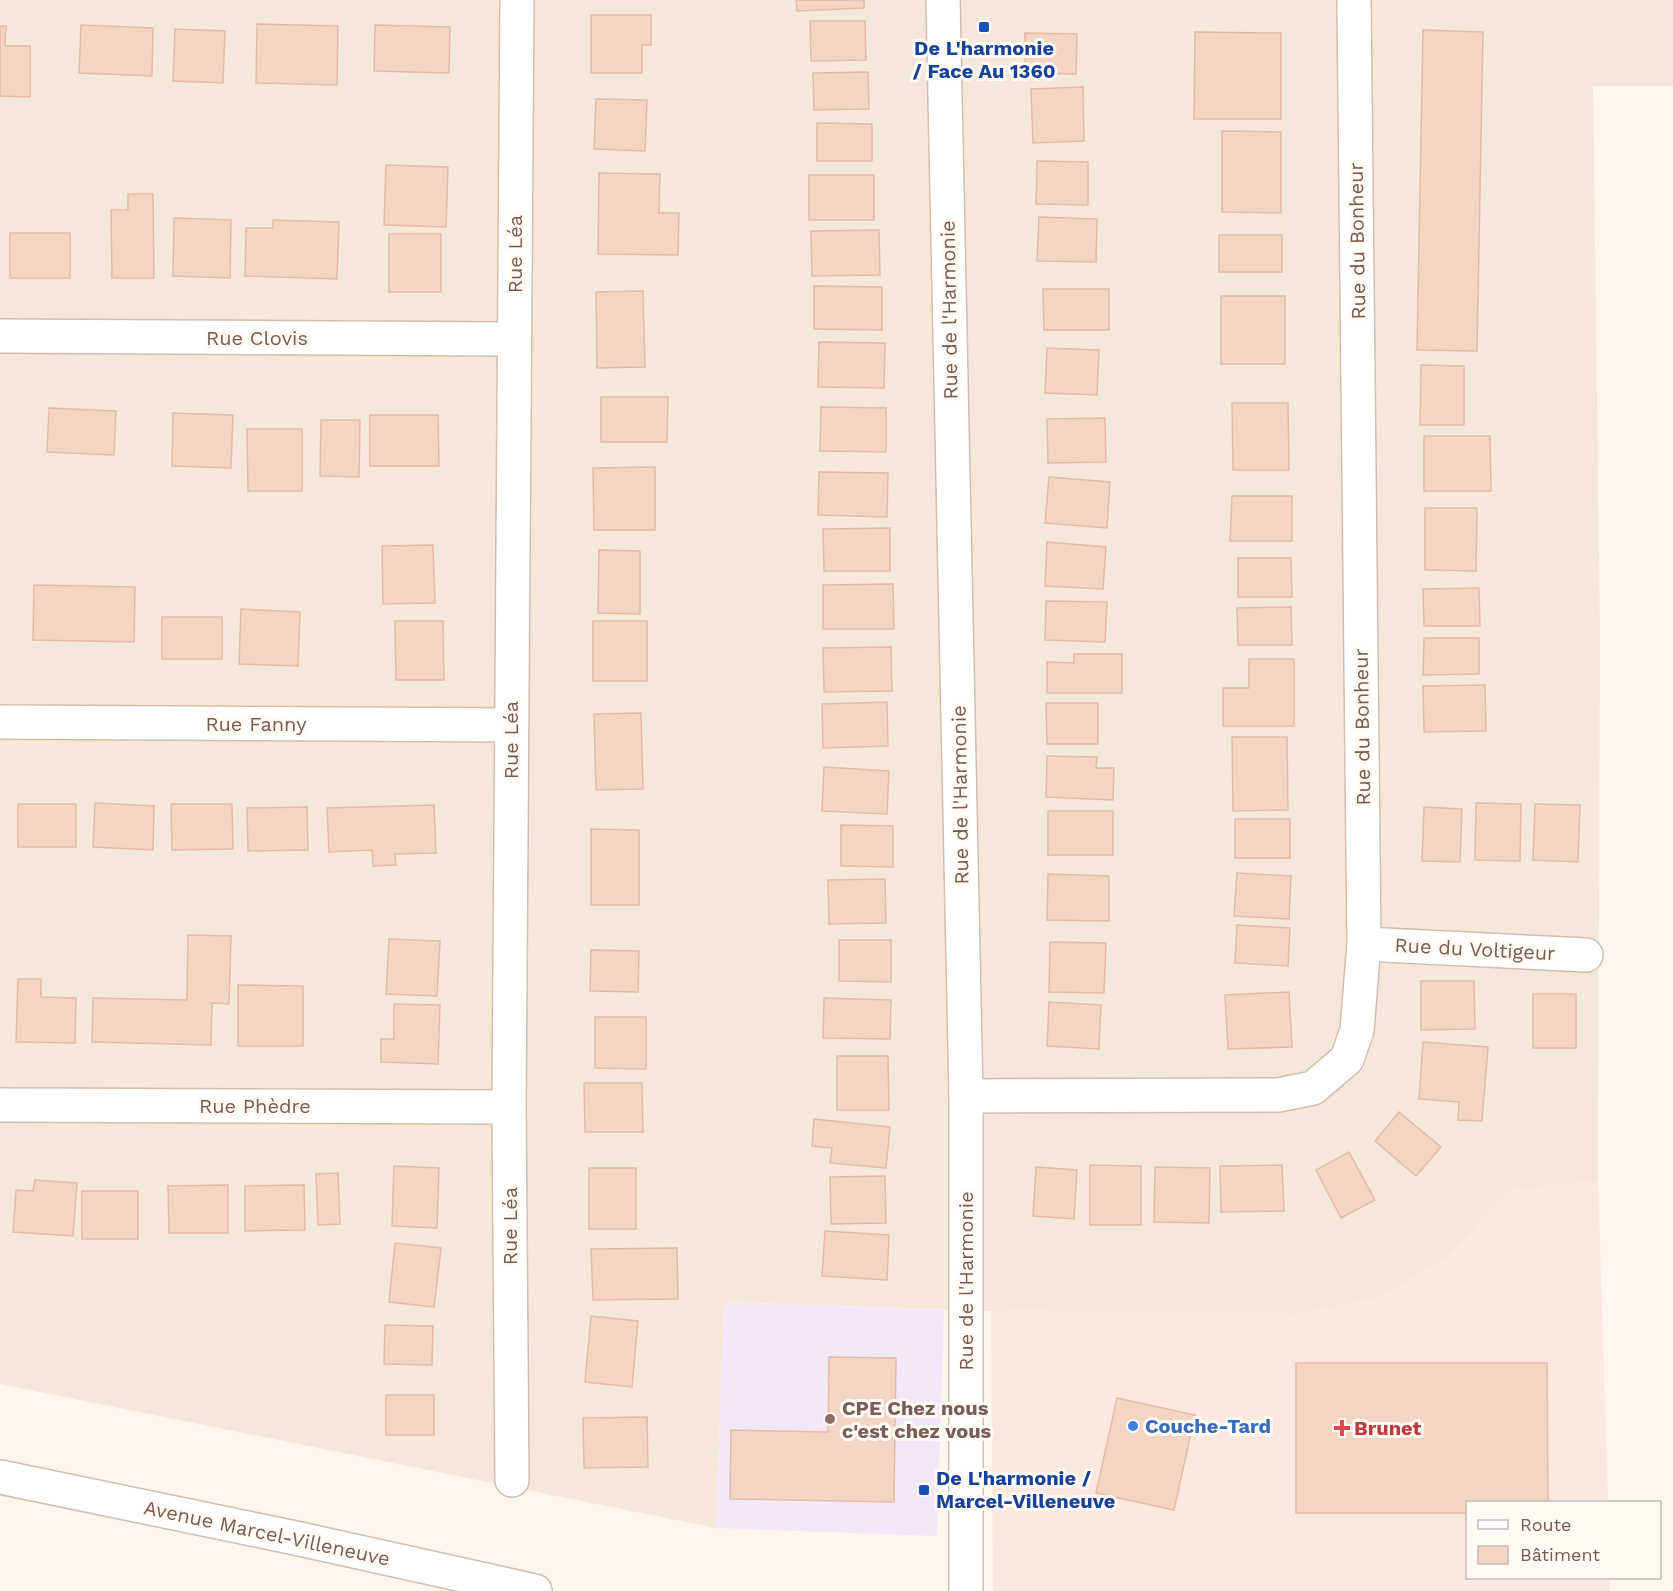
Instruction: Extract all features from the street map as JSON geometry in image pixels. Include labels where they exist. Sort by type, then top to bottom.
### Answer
[{"type":"street","name":"Rue Léa","points":[[512,1480],[509,1107],[517,0]]},
{"type":"street","name":"Rue de l'Harmonie","points":[[943,0],[966,1096],[966,1591]]},
{"type":"street","name":"Rue du Bonheur","points":[[966,1096],[1278,1095],[1313,1088],[1347,1059],[1358,1030],[1364,944],[1354,0]]},
{"type":"street","name":"Rue Clovis","points":[[0,336],[514,339]]},
{"type":"street","name":"Rue Fanny","points":[[0,722],[512,725]]},
{"type":"street","name":"Rue du Voltigeur","points":[[1364,944],[1586,955]]},
{"type":"street","name":"Rue Phèdre","points":[[0,1105],[509,1107]]},
{"type":"street","name":"Avenue Marcel-Villeneuve","points":[[0,1477],[300,1539],[535,1591]]},
{"type":"shaded area","points":[[0,0],[1673,0],[1673,86],[1593,86],[1600,633],[1598,1182],[1512,1188],[1446,1259],[1378,1299],[1296,1314],[991,1311],[724,1302],[716,1528],[0,1384]]},
{"type":"shaded area","points":[[1598,1182],[1608,1501],[1466,1501],[1466,1579],[1610,1579],[1610,1591],[993,1591],[991,1311],[1296,1314],[1378,1299],[1446,1259],[1512,1188]]},
{"type":"shaded area","name":"CPE Chez nous c'est chez vous","points":[[724,1302],[944,1310],[937,1536],[716,1528]]},
{"type":"building","points":[[796,0],[864,0],[864,8],[797,11]]},
{"type":"building","points":[[591,15],[651,15],[651,45],[642,45],[642,73],[591,73]]},
{"type":"building","points":[[810,21],[865,21],[866,60],[811,61]]},
{"type":"building","points":[[257,24],[338,26],[337,85],[256,83]]},
{"type":"building","points":[[81,25],[153,28],[152,76],[79,73]]},
{"type":"building","points":[[375,25],[450,27],[449,73],[374,71]]},
{"type":"building","points":[[0,26],[6,26],[5,46],[30,46],[30,97],[0,96]]},
{"type":"building","points":[[175,29],[225,31],[223,83],[173,81]]},
{"type":"building","points":[[1423,30],[1483,32],[1477,351],[1417,350]]},
{"type":"building","points":[[1195,32],[1281,33],[1281,119],[1194,119]]},
{"type":"building","points":[[1025,33],[1077,34],[1076,74],[1025,73]]},
{"type":"building","points":[[868,72],[869,109],[814,110],[813,73]]},
{"type":"building","points":[[1083,87],[1084,141],[1033,143],[1031,89]]},
{"type":"building","points":[[596,99],[647,100],[645,151],[594,149]]},
{"type":"building","points":[[817,123],[872,124],[872,161],[817,161]]},
{"type":"building","points":[[1222,131],[1281,132],[1281,213],[1222,212]]},
{"type":"building","points":[[1037,161],[1088,162],[1088,205],[1036,204]]},
{"type":"building","points":[[386,165],[448,167],[446,227],[384,225]]},
{"type":"building","points":[[599,173],[660,174],[659,213],[679,213],[678,255],[598,254]]},
{"type":"building","points":[[809,175],[874,175],[874,220],[809,220]]},
{"type":"building","points":[[128,194],[153,194],[154,278],[112,278],[111,210],[128,210]]},
{"type":"building","points":[[1039,217],[1097,219],[1096,262],[1037,261]]},
{"type":"building","points":[[174,218],[231,220],[230,278],[173,276]]},
{"type":"building","points":[[273,220],[339,222],[337,279],[245,276],[246,228],[273,228]]},
{"type":"building","points":[[879,230],[880,275],[812,276],[811,231]]},
{"type":"building","points":[[10,233],[70,233],[70,278],[10,278]]},
{"type":"building","points":[[389,234],[441,234],[441,292],[389,292]]},
{"type":"building","points":[[1219,235],[1282,235],[1282,272],[1219,272]]},
{"type":"building","points":[[814,286],[882,287],[882,330],[814,329]]},
{"type":"building","points":[[1043,289],[1109,289],[1109,330],[1044,330]]},
{"type":"building","points":[[643,291],[645,367],[597,368],[596,292]]},
{"type":"building","points":[[1221,296],[1285,296],[1285,364],[1221,364]]},
{"type":"building","points":[[819,342],[885,343],[884,388],[818,387]]},
{"type":"building","points":[[1047,348],[1099,350],[1097,395],[1045,393]]},
{"type":"building","points":[[1421,365],[1464,366],[1464,425],[1420,425]]},
{"type":"building","points":[[601,397],[668,397],[667,442],[601,442]]},
{"type":"building","points":[[1232,403],[1288,403],[1289,470],[1233,470]]},
{"type":"building","points":[[821,407],[886,408],[886,452],[820,451]]},
{"type":"building","points":[[49,408],[116,411],[114,455],[47,452]]},
{"type":"building","points":[[173,413],[233,415],[231,468],[172,466]]},
{"type":"building","points":[[370,415],[438,415],[439,466],[370,466]]},
{"type":"building","points":[[1105,418],[1106,462],[1048,463],[1047,419]]},
{"type":"building","points":[[321,420],[360,420],[359,477],[320,476]]},
{"type":"building","points":[[247,429],[302,429],[302,491],[248,491]]},
{"type":"building","points":[[1424,436],[1490,436],[1491,491],[1424,491]]},
{"type":"building","points":[[655,467],[655,530],[594,530],[593,468]]},
{"type":"building","points":[[819,472],[888,473],[887,517],[818,515]]},
{"type":"building","points":[[1049,477],[1110,482],[1107,528],[1045,523]]},
{"type":"building","points":[[1232,496],[1292,496],[1292,541],[1230,541]]},
{"type":"building","points":[[1425,508],[1477,508],[1476,571],[1425,570]]},
{"type":"building","points":[[890,528],[890,571],[824,571],[823,529]]},
{"type":"building","points":[[1047,542],[1106,547],[1103,589],[1045,586]]},
{"type":"building","points":[[433,545],[435,603],[383,604],[382,546]]},
{"type":"building","points":[[599,550],[640,551],[640,614],[598,613]]},
{"type":"building","points":[[1238,558],[1291,558],[1292,597],[1238,597]]},
{"type":"building","points":[[893,584],[894,629],[823,629],[823,585]]},
{"type":"building","points":[[34,585],[135,587],[134,642],[33,640]]},
{"type":"building","points":[[1479,588],[1480,626],[1424,626],[1423,589]]},
{"type":"building","points":[[1046,601],[1107,602],[1105,642],[1045,640]]},
{"type":"building","points":[[1291,607],[1292,645],[1238,645],[1237,608]]},
{"type":"building","points":[[241,609],[300,612],[298,666],[239,664]]},
{"type":"building","points":[[162,617],[222,617],[222,659],[162,659]]},
{"type":"building","points":[[395,621],[443,621],[444,680],[396,680]]},
{"type":"building","points":[[593,621],[647,621],[647,681],[593,681]]},
{"type":"building","points":[[1424,638],[1479,638],[1479,674],[1423,675]]},
{"type":"building","points":[[891,647],[892,691],[824,692],[823,648]]},
{"type":"building","points":[[1074,654],[1122,654],[1122,693],[1047,693],[1047,662],[1074,663]]},
{"type":"building","points":[[1249,659],[1294,659],[1294,726],[1223,726],[1223,688],[1249,688]]},
{"type":"building","points":[[1485,685],[1486,731],[1424,732],[1423,686]]},
{"type":"building","points":[[887,702],[888,746],[823,748],[822,704]]},
{"type":"building","points":[[1046,703],[1098,703],[1098,744],[1047,744]]},
{"type":"building","points":[[641,713],[643,789],[596,790],[594,714]]},
{"type":"building","points":[[1232,737],[1287,737],[1288,810],[1233,811]]},
{"type":"building","points":[[1047,756],[1097,757],[1096,768],[1114,768],[1113,800],[1046,797]]},
{"type":"building","points":[[824,767],[889,771],[887,814],[822,811]]},
{"type":"building","points":[[95,803],[154,806],[153,850],[93,847]]},
{"type":"building","points":[[1476,803],[1521,804],[1520,861],[1475,860]]},
{"type":"building","points":[[18,804],[76,804],[76,847],[18,847]]},
{"type":"building","points":[[171,804],[232,804],[233,849],[172,850]]},
{"type":"building","points":[[1535,804],[1580,805],[1578,862],[1533,860]]},
{"type":"building","points":[[434,805],[436,853],[395,854],[396,865],[373,866],[372,850],[329,852],[327,808]]},
{"type":"building","points":[[307,807],[308,850],[248,851],[247,808]]},
{"type":"building","points":[[1424,807],[1462,809],[1460,862],[1422,861]]},
{"type":"building","points":[[1048,811],[1113,811],[1113,855],[1048,855]]},
{"type":"building","points":[[1235,819],[1290,819],[1290,858],[1235,858]]},
{"type":"building","points":[[841,825],[893,826],[893,867],[841,866]]},
{"type":"building","points":[[591,829],[639,830],[639,905],[591,905]]},
{"type":"building","points":[[1237,873],[1291,876],[1289,919],[1234,916]]},
{"type":"building","points":[[1048,874],[1109,876],[1109,921],[1047,920]]},
{"type":"building","points":[[885,879],[886,923],[829,924],[828,880]]},
{"type":"building","points":[[1237,925],[1290,928],[1288,966],[1235,963]]},
{"type":"building","points":[[188,935],[231,936],[229,1004],[212,1003],[211,1045],[92,1042],[93,998],[187,1000]]},
{"type":"building","points":[[389,939],[440,941],[437,996],[386,994]]},
{"type":"building","points":[[839,940],[891,940],[891,982],[839,981]]},
{"type":"building","points":[[1050,942],[1106,943],[1104,993],[1049,992]]},
{"type":"building","points":[[591,950],[639,951],[638,992],[590,991]]},
{"type":"building","points":[[18,979],[41,979],[41,997],[76,998],[75,1043],[16,1042]]},
{"type":"building","points":[[1421,981],[1474,981],[1475,1029],[1421,1030]]},
{"type":"building","points":[[238,985],[303,986],[303,1046],[238,1046]]},
{"type":"building","points":[[1289,992],[1292,1047],[1228,1049],[1225,995]]},
{"type":"building","points":[[1533,994],[1576,994],[1576,1048],[1533,1048]]},
{"type":"building","points":[[824,998],[891,1000],[890,1039],[823,1038]]},
{"type":"building","points":[[1049,1002],[1101,1005],[1099,1049],[1047,1046]]},
{"type":"building","points":[[394,1004],[440,1005],[438,1064],[381,1062],[381,1039],[394,1039]]},
{"type":"building","points":[[595,1017],[646,1017],[646,1069],[595,1068]]},
{"type":"building","points":[[1423,1042],[1488,1047],[1482,1121],[1458,1120],[1459,1102],[1419,1099]]},
{"type":"building","points":[[837,1056],[888,1056],[889,1110],[837,1110]]},
{"type":"building","points":[[584,1083],[642,1083],[643,1132],[585,1132]]},
{"type":"building","points":[[1399,1112],[1441,1147],[1416,1176],[1375,1141]]},
{"type":"building","points":[[814,1119],[890,1127],[886,1168],[830,1163],[832,1148],[812,1146]]},
{"type":"building","points":[[1349,1152],[1375,1200],[1341,1218],[1316,1170]]},
{"type":"building","points":[[1090,1165],[1141,1166],[1141,1225],[1090,1225]]},
{"type":"building","points":[[1282,1165],[1284,1211],[1221,1212],[1220,1166]]},
{"type":"building","points":[[394,1166],[439,1168],[437,1228],[392,1226]]},
{"type":"building","points":[[1036,1167],[1077,1170],[1074,1219],[1033,1216]]},
{"type":"building","points":[[1155,1167],[1210,1168],[1209,1223],[1154,1222]]},
{"type":"building","points":[[589,1168],[636,1168],[636,1229],[589,1229]]},
{"type":"building","points":[[338,1173],[340,1224],[318,1225],[316,1174]]},
{"type":"building","points":[[885,1176],[886,1223],[831,1224],[830,1177]]},
{"type":"building","points":[[35,1180],[77,1183],[73,1236],[13,1232],[16,1190],[33,1191]]},
{"type":"building","points":[[228,1185],[228,1233],[169,1233],[168,1186]]},
{"type":"building","points":[[304,1185],[305,1230],[245,1231],[245,1186]]},
{"type":"building","points":[[82,1191],[138,1191],[138,1239],[82,1239]]},
{"type":"building","points":[[825,1231],[889,1235],[887,1280],[822,1276]]},
{"type":"building","points":[[395,1243],[441,1248],[434,1307],[389,1302]]},
{"type":"building","points":[[677,1248],[678,1299],[593,1300],[591,1249]]},
{"type":"building","points":[[591,1316],[638,1321],[632,1387],[585,1382]]},
{"type":"building","points":[[385,1325],[433,1326],[432,1365],[384,1364]]},
{"type":"building","points":[[829,1357],[896,1358],[894,1502],[730,1499],[731,1430],[828,1432]]},
{"type":"building","points":[[1296,1363],[1547,1363],[1548,1501],[1466,1501],[1466,1513],[1296,1513]]},
{"type":"building","points":[[386,1395],[434,1395],[434,1435],[386,1435]]},
{"type":"building","points":[[1117,1398],[1195,1415],[1174,1510],[1096,1493]]},
{"type":"building","points":[[647,1417],[648,1467],[584,1468],[583,1418]]},
{"type":"place","name":"De L'harmonie / Face Au 1360","points":[[984,27]]},
{"type":"place","name":"CPE Chez nous c'est chez vous","points":[[830,1419]]},
{"type":"place","name":"Couche-Tard","points":[[1133,1426]]},
{"type":"place","name":"Brunet","points":[[1342,1428]]},
{"type":"place","name":"De L'harmonie / Marcel-Villeneuve","points":[[924,1490]]}]
